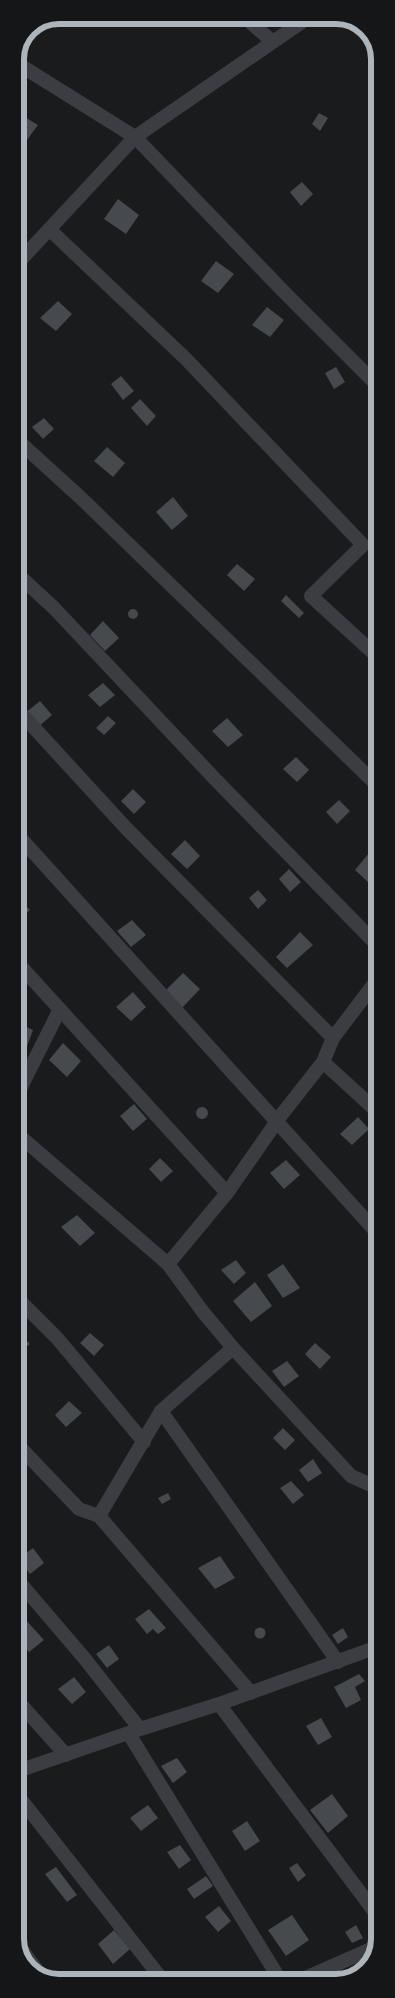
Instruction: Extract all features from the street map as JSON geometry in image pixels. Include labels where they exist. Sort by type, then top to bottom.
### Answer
[{"type":"street","points":[[252,24],[273,42]]},
{"type":"street","points":[[26,254],[135,137],[299,24]]},
{"type":"street","points":[[24,68],[135,137],[284,292],[371,379]]},
{"type":"street","points":[[49,229],[186,359],[363,545],[311,596],[371,651]]},
{"type":"street","points":[[24,446],[137,552],[371,779]]},
{"type":"street","points":[[24,580],[54,608],[214,778],[371,939]]},
{"type":"street","points":[[24,717],[126,828],[333,1038]]},
{"type":"street","points":[[24,842],[371,1226]]},
{"type":"street","points":[[24,970],[226,1193]]},
{"type":"street","points":[[168,1264],[226,1193],[323,1062],[333,1038],[371,988]]},
{"type":"street","points":[[24,1081],[60,1009]]},
{"type":"street","points":[[323,1062],[371,1106]]},
{"type":"street","points":[[24,1140],[168,1264],[203,1312],[233,1348],[351,1476],[371,1485]]},
{"type":"street","points":[[24,1305],[57,1338],[144,1442]]},
{"type":"street","points":[[99,1516],[161,1411],[233,1348]]},
{"type":"street","points":[[161,1411],[338,1662]]},
{"type":"street","points":[[24,1451],[79,1509],[99,1516],[251,1693]]},
{"type":"street","points":[[24,1588],[85,1659],[134,1731],[277,1974]]},
{"type":"street","points":[[24,1769],[251,1693],[371,1649]]},
{"type":"street","points":[[219,1704],[371,1906]]},
{"type":"street","points":[[24,1708],[66,1754]]},
{"type":"street","points":[[24,1803],[158,1974]]},
{"type":"street","points":[[314,1974],[370,1950]]},
{"type":"building","points":[[319,113],[328,118],[320,131],[312,124]]},
{"type":"building","points":[[24,117],[38,125],[27,140],[24,138]]},
{"type":"building","points":[[302,182],[313,194],[301,206],[290,192]]},
{"type":"building","points":[[118,199],[139,215],[126,234],[104,219]]},
{"type":"building","points":[[216,261],[234,274],[218,293],[201,281]]},
{"type":"building","points":[[58,301],[72,314],[56,331],[40,318]]},
{"type":"building","points":[[267,307],[284,320],[270,337],[252,325]]},
{"type":"building","points":[[336,367],[345,382],[334,389],[325,373]]},
{"type":"building","points":[[121,376],[134,391],[123,400],[111,384]]},
{"type":"building","points":[[140,399],[156,416],[147,426],[131,408]]},
{"type":"building","points":[[44,418],[54,429],[43,439],[32,427]]},
{"type":"building","points":[[107,447],[125,463],[113,477],[94,461]]},
{"type":"building","points":[[173,497],[188,516],[172,530],[156,512]]},
{"type":"building","points":[[237,564],[255,579],[244,591],[227,575]]},
{"type":"building","points":[[286,595],[304,613],[299,618],[281,601]]},
{"type":"building","points":[[131,609],[135,609],[138,614],[137,618],[131,619],[128,616],[128,612]]},
{"type":"building","points":[[103,621],[119,638],[105,651],[90,635]]},
{"type":"building","points":[[103,683],[115,695],[100,707],[88,695]]},
{"type":"building","points":[[40,701],[52,715],[37,728],[24,714]]},
{"type":"building","points":[[108,716],[116,723],[104,735],[96,728]]},
{"type":"building","points":[[227,718],[243,735],[228,747],[212,731]]},
{"type":"building","points":[[296,757],[309,770],[297,782],[283,769]]},
{"type":"building","points":[[133,789],[146,802],[134,814],[121,801]]},
{"type":"building","points":[[339,800],[350,811],[337,824],[326,812]]},
{"type":"building","points":[[185,840],[200,856],[187,869],[171,854]]},
{"type":"building","points":[[369,853],[371,855],[371,878],[368,882],[355,870]]},
{"type":"building","points":[[289,869],[301,882],[290,892],[279,879]]},
{"type":"building","points":[[258,890],[267,900],[258,909],[249,898]]},
{"type":"building","points":[[24,904],[30,910],[24,915]]},
{"type":"building","points":[[132,920],[146,935],[131,947],[117,931]]},
{"type":"building","points":[[300,932],[313,945],[287,968],[276,957]]},
{"type":"building","points":[[183,973],[200,989],[182,1008],[165,991]]},
{"type":"building","points":[[133,992],[146,1007],[131,1021],[116,1007]]},
{"type":"building","points":[[24,1026],[33,1030],[24,1054]]},
{"type":"building","points":[[63,1043],[81,1061],[67,1077],[49,1060]]},
{"type":"building","points":[[134,1104],[147,1119],[133,1131],[120,1116]]},
{"type":"building","points":[[202,1107],[208,1113],[202,1119],[196,1113]]},
{"type":"building","points":[[358,1117],[369,1129],[352,1145],[340,1134]]},
{"type":"building","points":[[160,1158],[173,1171],[161,1182],[149,1169]]},
{"type":"building","points":[[286,1160],[300,1175],[284,1189],[270,1173]]},
{"type":"building","points":[[77,1215],[95,1233],[80,1246],[61,1227]]},
{"type":"building","points":[[236,1260],[246,1273],[234,1284],[221,1270]]},
{"type":"building","points":[[283,1264],[300,1288],[283,1298],[267,1275]]},
{"type":"building","points":[[255,1282],[272,1306],[251,1322],[233,1301]]},
{"type":"building","points":[[90,1333],[104,1345],[94,1356],[80,1343]]},
{"type":"building","points":[[24,1338],[30,1344],[24,1349]]},
{"type":"building","points":[[315,1343],[331,1357],[320,1369],[305,1354]]},
{"type":"building","points":[[287,1361],[299,1376],[284,1387],[272,1371]]},
{"type":"building","points":[[69,1401],[82,1413],[66,1427],[55,1415]]},
{"type":"building","points":[[283,1428],[295,1440],[285,1450],[273,1438]]},
{"type":"building","points":[[313,1459],[322,1473],[308,1482],[299,1470]]},
{"type":"building","points":[[291,1481],[304,1495],[293,1504],[280,1488]]},
{"type":"building","points":[[168,1493],[171,1499],[162,1504],[158,1498]]},
{"type":"building","points":[[33,1548],[44,1563],[30,1574],[24,1566],[24,1555]]},
{"type":"building","points":[[220,1556],[235,1578],[215,1589],[198,1568]]},
{"type":"building","points":[[149,1609],[166,1628],[158,1634],[153,1629],[147,1634],[135,1619]]},
{"type":"building","points":[[24,1618],[44,1640],[29,1652],[24,1646]]},
{"type":"building","points":[[258,1628],[262,1628],[265,1633],[264,1637],[258,1638],[255,1635],[255,1631]]},
{"type":"building","points":[[343,1628],[348,1637],[338,1644],[332,1635]]},
{"type":"building","points":[[109,1645],[119,1659],[107,1668],[96,1654]]},
{"type":"building","points":[[359,1674],[365,1681],[355,1687],[361,1700],[346,1708],[334,1687]]},
{"type":"building","points":[[74,1677],[86,1692],[72,1704],[58,1689]]},
{"type":"building","points":[[321,1718],[332,1737],[318,1745],[306,1726]]},
{"type":"building","points":[[177,1758],[187,1772],[173,1783],[161,1766]]},
{"type":"building","points":[[332,1794],[348,1816],[328,1833],[310,1810]]},
{"type":"building","points":[[148,1805],[158,1818],[141,1831],[130,1818]]},
{"type":"building","points":[[247,1821],[260,1841],[245,1851],[232,1831]]},
{"type":"building","points":[[180,1845],[191,1860],[179,1869],[167,1852]]},
{"type":"building","points":[[297,1863],[306,1875],[298,1882],[289,1868]]},
{"type":"building","points":[[56,1867],[77,1895],[67,1902],[45,1874]]},
{"type":"building","points":[[206,1876],[213,1886],[194,1899],[187,1889]]},
{"type":"building","points":[[219,1906],[231,1921],[218,1932],[205,1917]]},
{"type":"building","points":[[292,1915],[309,1940],[286,1956],[268,1930]]},
{"type":"building","points":[[356,1925],[363,1938],[352,1943],[345,1932]]},
{"type":"building","points":[[114,1930],[130,1949],[113,1964],[98,1944]]}]
